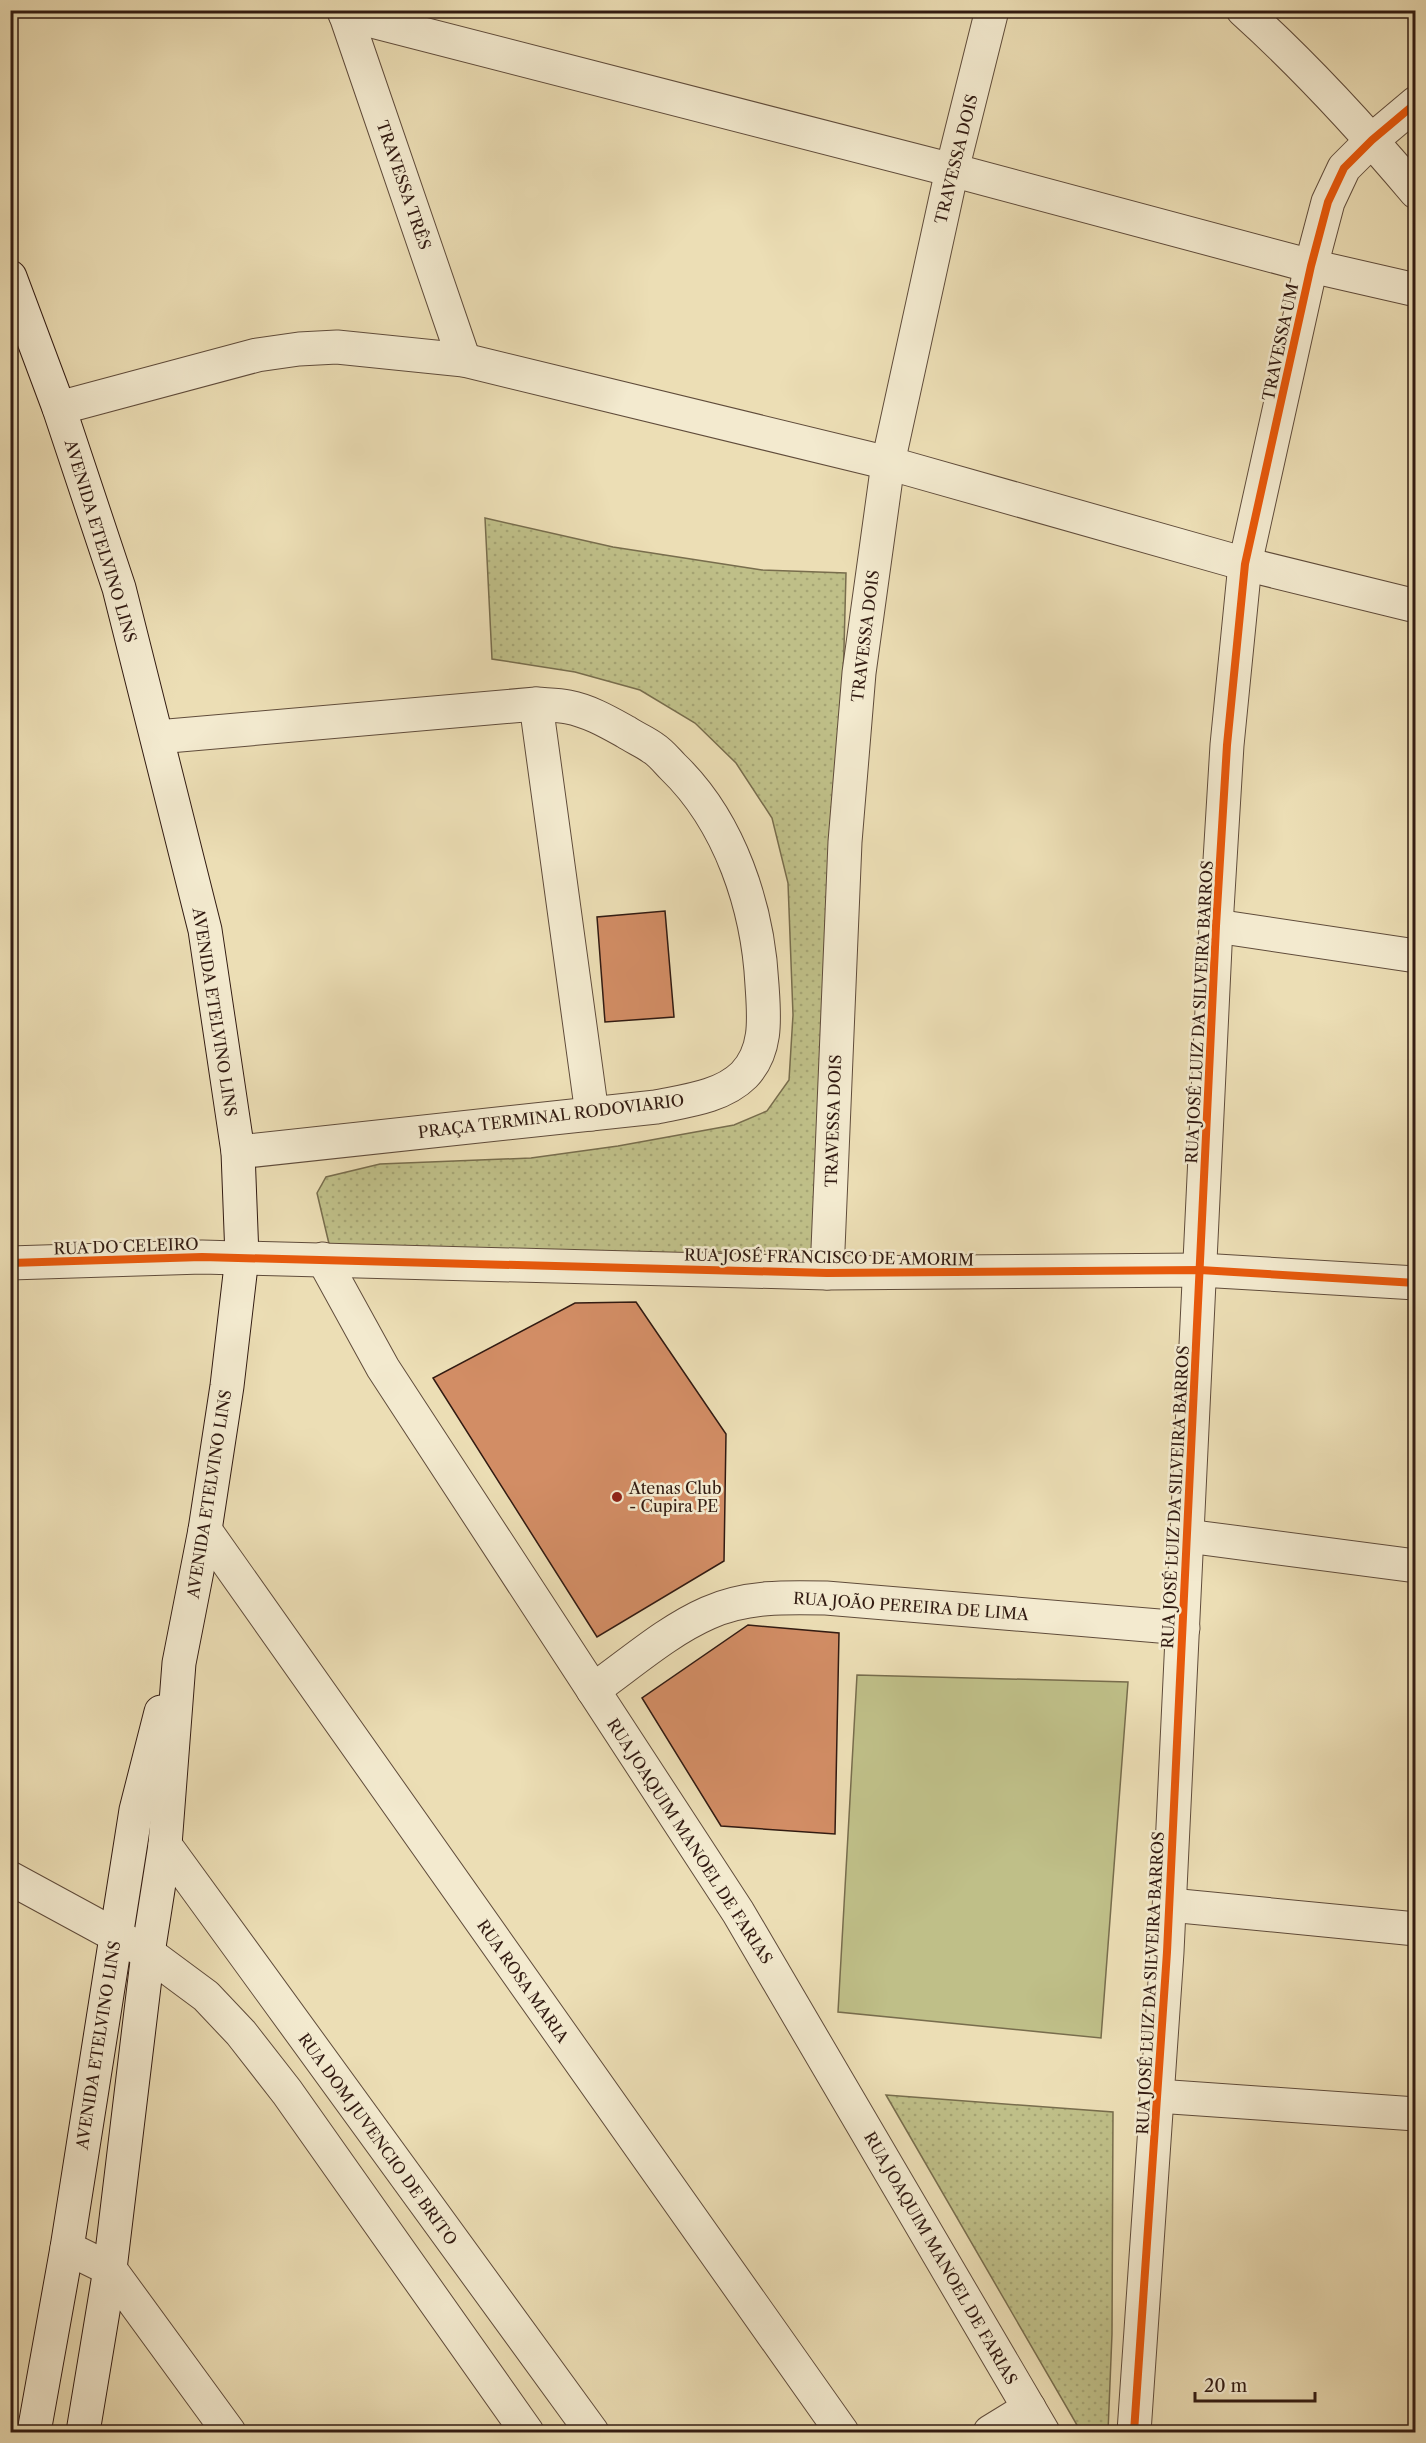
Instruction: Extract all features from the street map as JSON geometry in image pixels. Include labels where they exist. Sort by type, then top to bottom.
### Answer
[{"type":"street","name":"TRAVESSA DOIS","points":[[827,1273],[845,842],[859,673],[888,463],[952,170],[992,10]]},
{"type":"street","points":[[1243,10],[1280,44],[1372,140],[1416,192]]},
{"type":"street","points":[[345,12],[1311,266],[1416,290]]},
{"type":"street","name":"TRAVESSA TRÊS","points":[[345,12],[464,360]]},
{"type":"street","name":"TRAVESSA UM","points":[[1245,564],[1311,266],[1328,202],[1344,168],[1372,140],[1416,103]]},
{"type":"street","name":"AVENIDA ETELVINO LINS","points":[[10,277],[59,408],[119,588],[204,930],[238,1152],[242,1257],[227,1386],[205,1530],[179,1662],[165,1845],[148,1953],[110,2269],[83,2433]]},
{"type":"street","points":[[59,408],[257,355],[299,349],[337,347],[464,360],[888,463],[1245,564],[1416,606]]},
{"type":"street","name":"RUA JOSÉ LUIZ DA SILVEIRA BARROS","points":[[1134,2433],[1170,1905],[1216,926],[1227,745],[1245,564]]},
{"type":"street","points":[[536,704],[592,1114]]},
{"type":"street","name":"PRAÇA TERMINAL RODOVIARIO","points":[[157,737],[536,704],[568,707],[600,718],[655,749],[685,778],[709,811],[737,868],[751,909],[761,968],[765,1023],[756,1060],[744,1076],[728,1087],[704,1096],[656,1107],[238,1152]]},
{"type":"street","points":[[1216,926],[1416,956]]},
{"type":"street","name":"RUA JOSÉ FRANCISCO DE AMORIM","points":[[242,1257],[827,1273],[1200,1270],[1416,1283]]},
{"type":"street","name":"RUA DO CELEIRO","points":[[10,1263],[242,1257]]},
{"type":"street","name":"RUA JOAQUIM MANOEL DE FARIAS","points":[[323,1259],[383,1368],[738,1912],[1036,2420]]},
{"type":"street","name":"RUA ROSA MARIA","points":[[205,1530],[842,2433]]},
{"type":"street","points":[[1187,1536],[1416,1566]]},
{"type":"street","name":"RUA JOÃO PEREIRA DE LIMA","points":[[593,1690],[669,1636],[708,1612],[742,1602],[783,1597],[826,1598],[1182,1628]]},
{"type":"street","name":"AVENIDA ETELVINO LINS","points":[[34,2433],[67,2248],[136,1810],[161,1712],[179,1662]]},
{"type":"street","name":"RUA DOM JUVENCIO DE BRITO","points":[[165,1845],[592,2433]]},
{"type":"street","points":[[10,1878],[148,1953],[206,1996],[241,2033],[294,2102],[527,2433]]},
{"type":"street","points":[[1170,1905],[1416,1929]]},
{"type":"street","points":[[1157,2096],[1416,2114]]},
{"type":"street","points":[[67,2248],[110,2269],[229,2433]]},
{"type":"street","points":[[990,2433],[1036,2420]]},
{"type":"green space","points":[[485,518],[613,547],[762,570],[846,573],[840,797],[813,1250],[381,1259],[330,1248],[317,1193],[326,1177],[380,1164],[531,1158],[618,1146],[734,1125],[767,1111],[789,1080],[793,1015],[788,883],[772,818],[736,763],[695,723],[640,690],[575,672],[492,659]]},
{"type":"green space","points":[[857,1675],[1128,1682],[1101,2038],[838,2012]]},
{"type":"green space","points":[[886,2095],[1113,2112],[1112,2334],[1108,2432],[1081,2432]]},
{"type":"building","points":[[665,911],[674,1017],[605,1022],[597,917]]},
{"type":"building","name":"Atenas Club - Cupira PE","points":[[636,1302],[726,1434],[724,1561],[597,1637],[433,1378],[575,1303]]},
{"type":"building","points":[[748,1625],[839,1633],[835,1834],[721,1826],[642,1698]]},
{"type":"cycle path","points":[[1134,2432],[1167,1952],[1216,926],[1227,745],[1245,564],[1311,266],[1328,202],[1344,168],[1372,140],[1416,103]]},
{"type":"cycle path","points":[[10,1263],[202,1257],[827,1273],[1200,1270],[1416,1283]]},
{"type":"place","name":"Atenas Club - Cupira PE","points":[[617,1497]]}]
